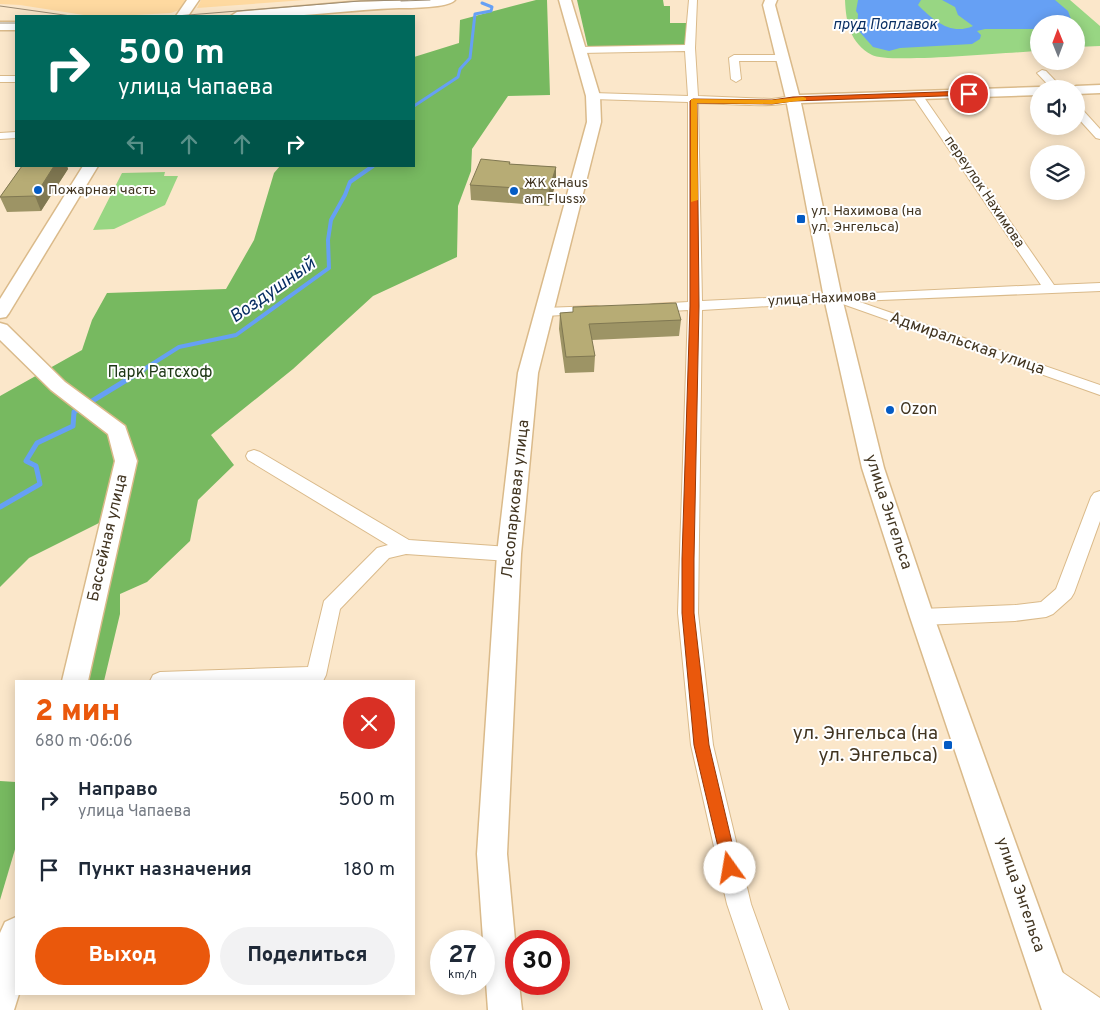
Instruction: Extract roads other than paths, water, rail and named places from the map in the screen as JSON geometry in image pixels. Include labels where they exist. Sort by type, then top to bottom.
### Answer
[{"type":"main road","points":[[248,15],[351,6],[416,4],[449,0]]},
{"type":"main road","points":[[0,26],[15,26]]},
{"type":"street","points":[[183,15],[193,0]]},
{"type":"street","name":"Лесопарковая улица","points":[[505,1010],[492,854],[509,554],[528,373],[594,122],[593,96],[565,0]]},
{"type":"street","points":[[693,0],[690,48],[693,101],[695,306],[688,613],[702,745],[739,904],[776,1010]]},
{"type":"street","name":"улица Энгельса","points":[[771,0],[769,5],[793,99],[833,298],[872,468],[922,618],[1059,1010]]},
{"type":"street","points":[[580,50],[690,48]]},
{"type":"street","points":[[736,79],[734,58],[782,58]]},
{"type":"street","points":[[1042,73],[1049,80]]},
{"type":"street","points":[[0,79],[15,79]]},
{"type":"street","points":[[1085,90],[1100,89]]},
{"type":"street","points":[[593,96],[693,101],[772,102],[793,99],[1030,91]]},
{"type":"street","name":"переулок Нахимова","points":[[917,95],[1050,289]]},
{"type":"street","points":[[1085,119],[1100,136]]},
{"type":"street","points":[[0,136],[15,135]]},
{"type":"street","name":"Бассейная улица","points":[[75,680],[126,461],[118,431],[58,386],[0,318],[90,167]]},
{"type":"street","name":"улица Нахимова","points":[[638,308],[1100,287]]},
{"type":"street","name":"Адмиральская улица","points":[[833,298],[1100,390]]},
{"type":"street","points":[[544,312],[610,310]]},
{"type":"street","points":[[254,456],[406,547]]},
{"type":"street","points":[[922,618],[1015,613],[1046,609],[1064,593],[1100,497]]},
{"type":"street","points":[[186,680],[316,675],[331,606],[383,553],[406,547],[509,554]]},
{"type":"street","points":[[0,1003],[15,937]]},
{"type":"street","points":[[1049,978],[1095,1010]]},
{"type":"water","name":"пруд Поплавок","points":[[858,0],[921,0],[918,5],[936,21],[950,28],[957,29],[973,26],[958,15],[955,7],[942,0],[1055,0],[1068,11],[1070,15],[1030,15],[1030,29],[985,29],[977,31],[981,35],[980,39],[972,44],[900,48],[889,51],[873,47],[857,29],[858,14],[856,11]]},
{"type":"waterway","name":"Воздушный","points":[[415,105],[458,77],[460,69],[470,58],[475,14],[491,11],[492,7],[482,3]]},
{"type":"waterway","name":"Воздушный","points":[[141,371],[179,347],[236,335],[329,268],[328,240],[331,220],[350,182],[372,167]]},
{"type":"waterway","name":"Воздушный","points":[[0,507],[40,484],[36,466],[26,461],[37,443],[73,426],[74,412],[143,370]]},
{"type":"tram line","points":[[188,15],[360,1],[408,0]]},
{"type":"tram line","points":[[401,1],[430,0]]},
{"type":"tram line","points":[[0,6],[64,15]]},
{"type":"tram line","points":[[0,23],[15,23]]},
{"type":"place","name":"Пожарная часть","points":[[38,190]]},
{"type":"place","name":"ЖК «Haus am Fluss»","points":[[514,191]]},
{"type":"place","name":"ул. Нахимова (на ул. Энгельса)","points":[[801,219]]},
{"type":"place","name":"Ozon","points":[[890,410]]},
{"type":"place","name":"ул. Энгельса (на ул. Энгельса)","points":[[948,745]]},
{"type":"park label","name":"Парк Ратсхоф","points":[[160,373]]}]
